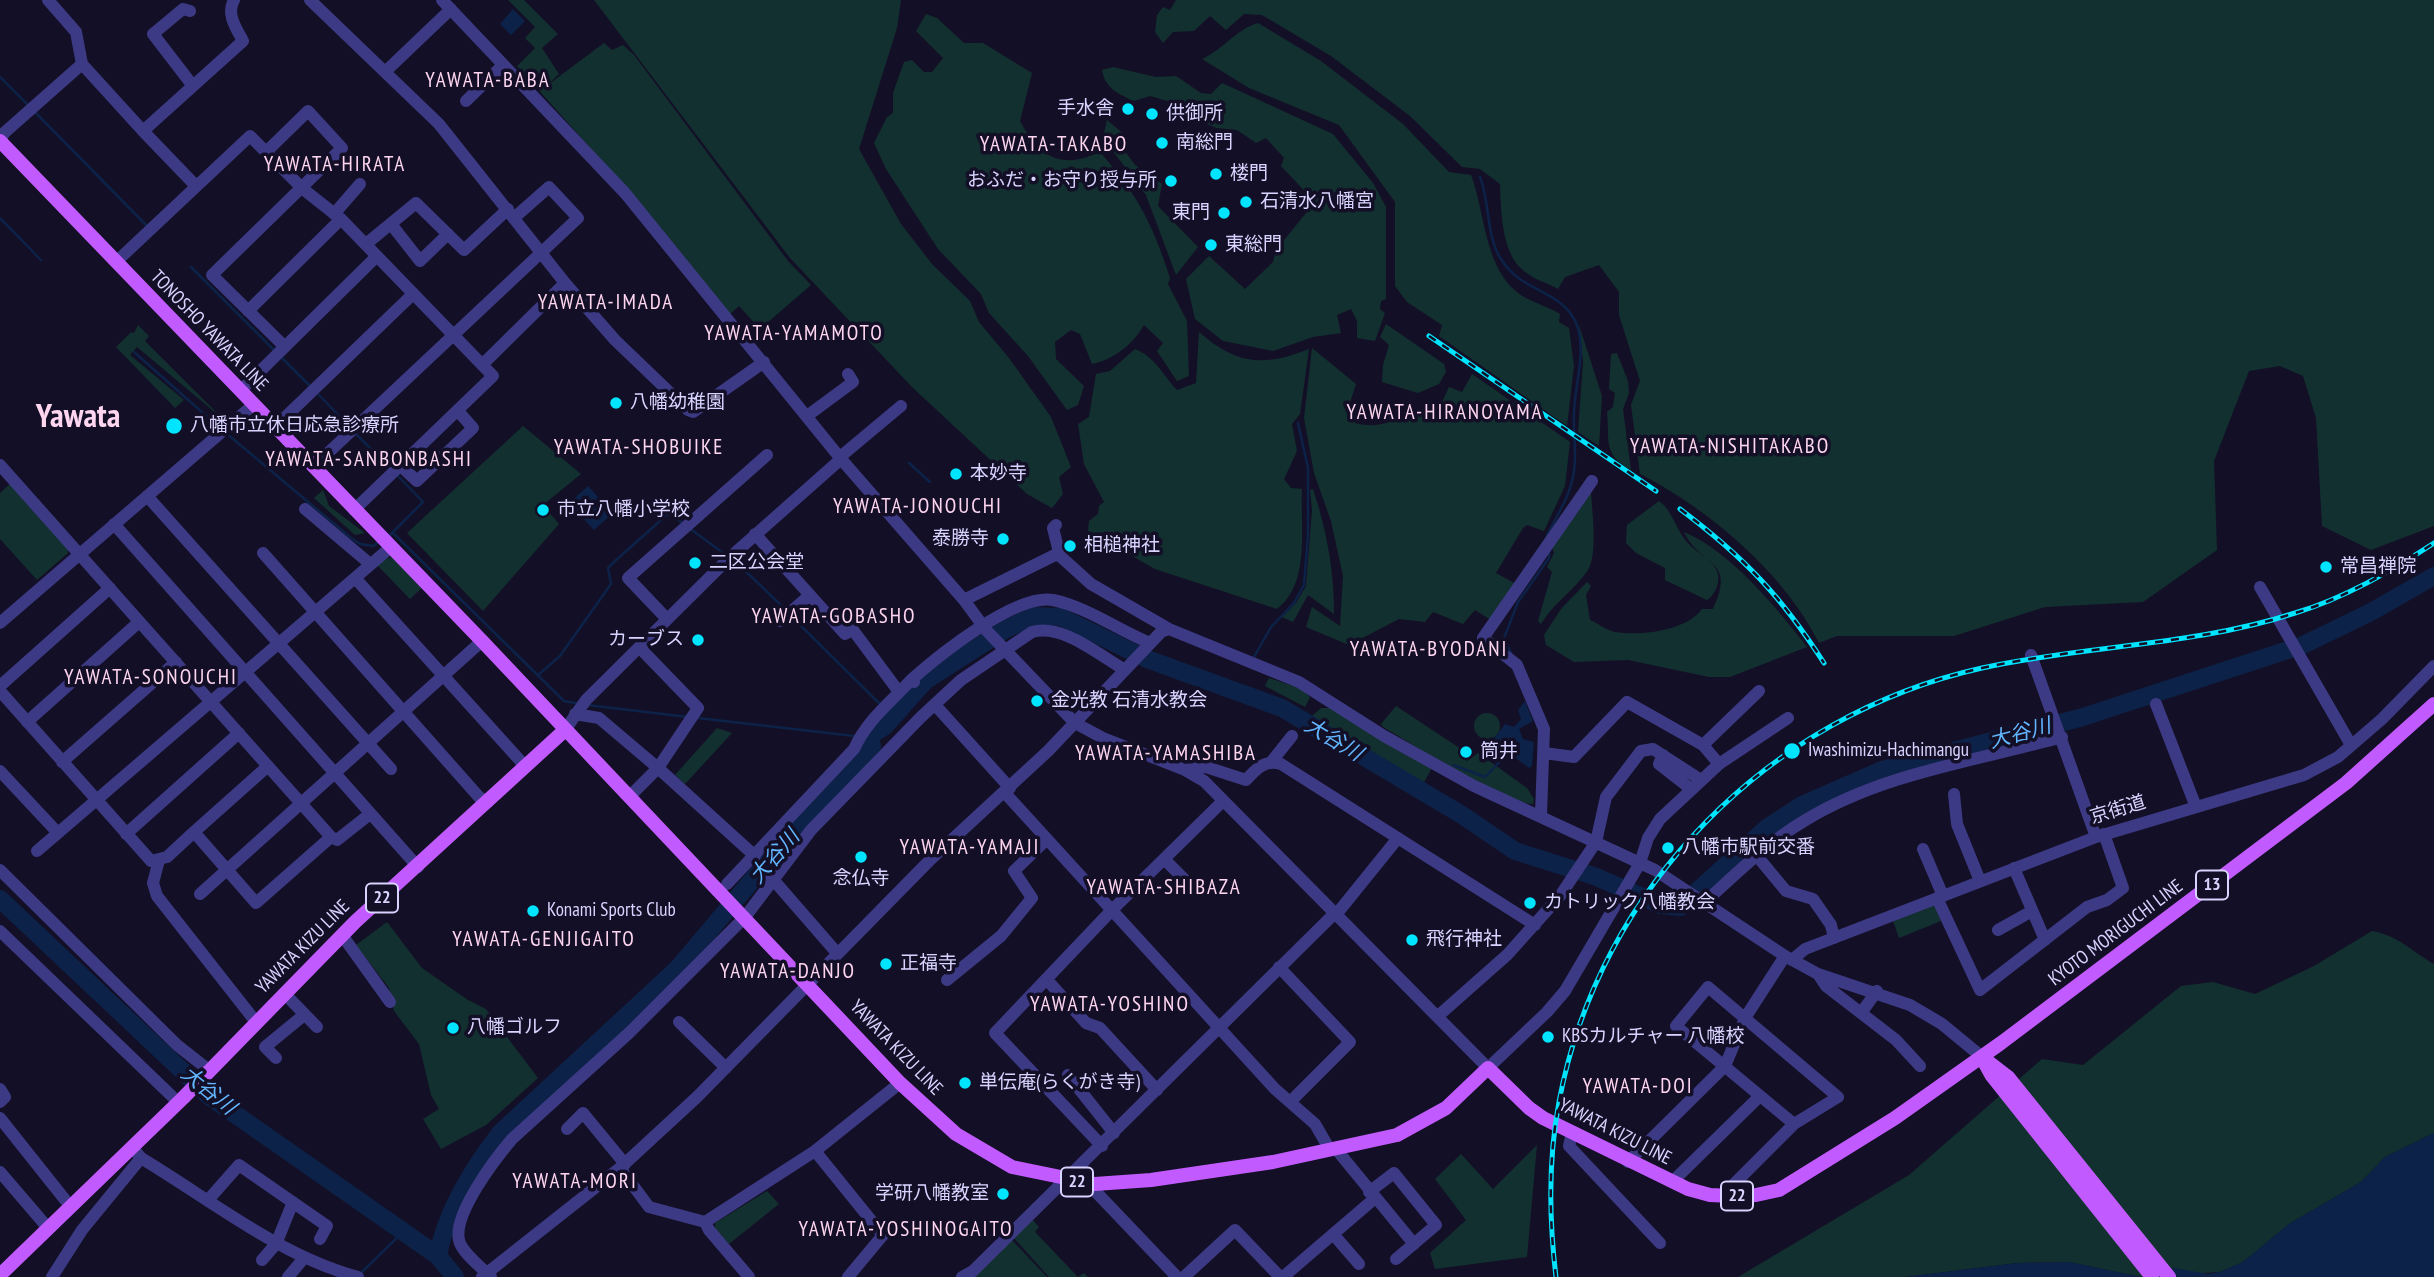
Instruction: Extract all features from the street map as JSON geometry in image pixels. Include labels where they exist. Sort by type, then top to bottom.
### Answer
[{"type":"main road","name":"TONOSHO YAWATA LINE","points":[[0,141],[565,730]]},
{"type":"main road","name":"KYOTO MORIGUCHI LINE","points":[[1982,1057],[2346,783],[2434,704]]},
{"type":"main road","name":"YAWATA KIZU LINE","points":[[0,1275],[70,1206],[137,1153],[181,1100],[342,935],[565,730],[629,797],[724,888],[743,916],[900,1083],[956,1133],[1012,1167],[1066,1180],[1095,1184],[1151,1180],[1333,1150],[1397,1135],[1446,1108],[1488,1068],[1528,1108],[1628,1162],[1672,1182],[1710,1195],[1756,1195],[1779,1190],[1895,1118],[1982,1057]]},
{"type":"main road","points":[[1982,1057],[2169,1277]]},
{"type":"main road","points":[[2003,1080],[2152,1277]]},
{"type":"street","points":[[48,0],[76,32],[82,64],[196,186]]},
{"type":"street","points":[[143,131],[243,41],[232,18],[230,7],[234,0]]},
{"type":"street","points":[[310,0],[439,124],[565,283],[615,340],[688,410],[693,412],[764,362]]},
{"type":"street","points":[[386,71],[449,4],[625,193],[841,458],[964,600],[984,628],[1075,723],[1103,738],[1185,770],[1204,781],[1488,1068],[1548,1012],[1565,990],[1640,863],[1648,838],[1660,818],[1719,764],[1788,718]]},
{"type":"street","points":[[190,12],[183,9],[153,34],[193,86]]},
{"type":"street","points":[[0,141],[4,133],[82,64]]},
{"type":"street","points":[[466,101],[503,65]]},
{"type":"street","points":[[266,152],[308,111],[342,148],[212,275],[248,311],[280,350]]},
{"type":"street","points":[[117,261],[250,136],[303,189],[366,244],[493,376],[354,510]]},
{"type":"street","points":[[248,311],[337,216],[360,184]]},
{"type":"street","points":[[313,467],[578,218],[549,187],[464,250],[416,203],[366,244]]},
{"type":"street","points":[[391,224],[421,261],[448,234]]},
{"type":"street","points":[[240,391],[377,256]]},
{"type":"street","points":[[482,365],[565,283]]},
{"type":"street","points":[[275,427],[413,294]]},
{"type":"street","points":[[807,416],[853,382],[848,374]]},
{"type":"street","points":[[0,622],[253,405]]},
{"type":"street","points":[[565,730],[586,700],[730,558],[901,407]]},
{"type":"street","points":[[397,470],[416,481],[473,428],[458,411]]},
{"type":"street","points":[[667,619],[628,578],[767,455]]},
{"type":"street","points":[[0,465],[331,837],[337,840],[342,838],[370,814]]},
{"type":"street","points":[[1541,815],[1544,729],[1517,665],[1483,638],[1592,481]]},
{"type":"street","points":[[147,496],[391,769]]},
{"type":"street","points":[[305,509],[369,563]]},
{"type":"street","points":[[114,524],[418,867]]},
{"type":"street","points":[[1056,525],[1053,528],[1060,556],[1091,584],[1169,629],[1299,682],[1384,736],[1474,786],[1640,863],[1685,889],[1788,958],[1818,974],[1877,991],[1927,1014],[1982,1057]]},
{"type":"street","points":[[755,534],[845,634],[853,630],[890,701]]},
{"type":"street","points":[[37,851],[316,612],[369,563],[391,547]]},
{"type":"street","points":[[263,553],[479,797],[488,802]]},
{"type":"street","points":[[964,600],[1055,555],[1060,556]]},
{"type":"street","points":[[355,578],[525,766]]},
{"type":"street","points":[[2260,587],[2351,745]]},
{"type":"street","points":[[110,588],[0,689],[94,800],[150,861],[159,860],[268,765]]},
{"type":"street","points":[[785,616],[810,595]]},
{"type":"street","points":[[724,888],[856,746],[864,729],[890,701],[950,649],[1026,603],[1050,599],[1078,608],[1149,645]]},
{"type":"street","points":[[27,722],[139,622]]},
{"type":"street","points":[[1126,668],[1058,632],[1043,629],[1032,632],[961,680],[811,830],[770,878],[743,916],[629,1033],[512,1139],[497,1156],[458,1228],[459,1243],[486,1276],[623,1166],[726,1068],[931,859],[1008,790],[1161,632],[1169,629]]},
{"type":"street","points":[[201,894],[482,641]]},
{"type":"street","points":[[629,797],[658,768],[698,708],[639,647]]},
{"type":"street","points":[[1923,849],[1940,897],[1980,990],[2087,907],[2107,900],[2123,888],[2100,836],[2031,655]]},
{"type":"street","points":[[62,762],[176,662]]},
{"type":"street","name":"京街道","points":[[1788,958],[1805,949],[2100,836],[2304,775],[2337,757],[2382,719],[2434,666]]},
{"type":"street","points":[[2382,719],[2434,678]]},
{"type":"street","points":[[1703,745],[1759,691]]},
{"type":"street","points":[[1544,753],[1574,757],[1627,702],[1703,745],[1719,764]]},
{"type":"street","points":[[2157,704],[2196,807]]},
{"type":"street","points":[[936,706],[1111,911],[1275,1089],[1315,1124],[1333,1150],[1414,1244]]},
{"type":"street","points":[[576,713],[599,718],[658,768],[754,858]]},
{"type":"street","points":[[125,834],[239,733]]},
{"type":"street","points":[[1185,770],[1206,767],[1246,780],[1258,766],[1272,761],[1292,736]]},
{"type":"street","points":[[1703,901],[1807,819],[1855,795],[1946,765],[2062,736]]},
{"type":"street","points":[[1438,1016],[1487,974],[1535,925],[1567,887],[1596,842],[1606,797],[1641,751],[1653,749],[1702,780]]},
{"type":"street","points":[[1663,755],[1660,764],[1691,789]]},
{"type":"street","points":[[1272,761],[1535,925]]},
{"type":"street","points":[[0,771],[57,832]]},
{"type":"street","points":[[1954,794],[1957,824],[1980,881]]},
{"type":"street","points":[[1101,1146],[995,1033],[1048,981],[1111,911],[1223,801]]},
{"type":"street","points":[[194,832],[256,903],[331,837]]},
{"type":"street","points":[[962,1277],[973,1271],[1157,1090],[1218,1026],[1334,915],[1398,838]]},
{"type":"street","points":[[947,980],[1001,936],[1032,898],[1014,871],[1047,839]]},
{"type":"street","points":[[1757,856],[1786,891],[1813,899],[1830,925],[1834,938]]},
{"type":"street","points":[[1164,859],[1195,890]]},
{"type":"street","points":[[159,860],[153,883],[157,896],[256,1022]]},
{"type":"street","points":[[2014,868],[2045,940]]},
{"type":"street","points":[[0,870],[208,1073]]},
{"type":"street","points":[[770,878],[838,953]]},
{"type":"street","points":[[1998,930],[2032,911]]},
{"type":"street","points":[[0,931],[181,1100]]},
{"type":"street","points":[[342,935],[390,1002]]},
{"type":"street","points":[[1001,936],[1010,948]]},
{"type":"street","points":[[1628,1162],[1724,1066],[1745,1018],[1788,958]]},
{"type":"street","points":[[1279,967],[1350,1042],[1291,1101]]},
{"type":"street","points":[[1818,974],[1826,986],[1896,1040],[1920,1066]]},
{"type":"street","points":[[1048,981],[1086,1023],[1100,1028],[1157,1090]]},
{"type":"street","points":[[1723,1195],[1794,1124],[1838,1097],[1708,987],[1676,1026],[1794,1124]]},
{"type":"street","points":[[1861,1013],[1877,991]]},
{"type":"street","points":[[284,993],[317,1027]]},
{"type":"street","points":[[276,1058],[265,1047],[304,1015]]},
{"type":"street","points":[[679,1022],[726,1068]]},
{"type":"street","points":[[1068,1075],[1114,1133]]},
{"type":"street","points":[[705,1222],[815,1151],[900,1083]]},
{"type":"street","points":[[0,1089],[5,1097],[0,1102]]},
{"type":"street","points":[[1672,1182],[1760,1096]]},
{"type":"street","points":[[568,1129],[583,1113],[623,1166],[649,1207],[705,1222],[749,1277]]},
{"type":"street","points":[[0,1118],[70,1206]]},
{"type":"street","points":[[1572,1133],[1569,1146],[1660,1243]]},
{"type":"street","points":[[815,1151],[883,1235],[848,1277]]},
{"type":"street","points":[[52,1277],[137,1153],[276,1244],[324,1268],[358,1277]]},
{"type":"street","points":[[209,1199],[239,1165],[327,1226],[320,1239]]},
{"type":"street","points":[[0,1172],[48,1228]]},
{"type":"street","points":[[1184,1277],[1235,1230],[1282,1277],[1333,1234],[1394,1173],[1436,1225],[1396,1259]]},
{"type":"street","points":[[1095,1184],[1096,1192],[1177,1277]]},
{"type":"street","points":[[262,1260],[276,1244],[293,1202]]},
{"type":"street","points":[[1333,1234],[1359,1264]]},
{"type":"street","points":[[288,1277],[304,1258]]},
{"type":"green space","points":[[508,0],[524,0],[558,34],[542,48],[559,74],[545,87],[604,43],[612,50],[623,45],[634,55],[788,261],[811,285],[760,329],[739,306],[730,314],[646,210],[517,66],[535,48],[525,38],[535,27]]},
{"type":"green space","points":[[594,0],[901,0],[897,28],[859,149],[901,224],[932,264],[970,301],[979,322],[1009,358],[1051,417],[1071,467],[1059,477],[1063,494],[1052,508],[1027,494],[912,387],[790,258]]},
{"type":"green space","points":[[1176,0],[2434,0],[2434,526],[2371,550],[2322,526],[2316,418],[2303,376],[2280,366],[2249,371],[2214,461],[2217,550],[2143,602],[2045,607],[1954,636],[1837,636],[1819,643],[1786,592],[1742,545],[1692,505],[1640,474],[1631,405],[1640,381],[1619,315],[1619,292],[1599,265],[1565,277],[1558,289],[1524,271],[1516,263],[1507,243],[1500,184],[1480,169],[1462,167],[1410,116],[1331,56],[1262,15],[1244,14],[1226,30],[1210,16],[1194,31],[1173,32],[1163,43],[1155,32],[1157,15],[1163,7],[1170,10]]},
{"type":"green space","points":[[926,14],[937,18],[964,43],[983,43],[1032,73],[1020,121],[1035,144],[1044,152],[1063,160],[1074,160],[1100,152],[1124,182],[1150,225],[1170,278],[1168,284],[1187,321],[1189,376],[1177,381],[1157,351],[1163,343],[1144,325],[1122,350],[1092,364],[1080,334],[1071,330],[1055,342],[1056,359],[1084,386],[1078,405],[1067,410],[1028,356],[989,313],[981,294],[938,249],[886,169],[874,143],[887,117],[893,113],[893,93],[904,62],[912,60],[924,72],[932,72],[943,58],[916,31]]},
{"type":"green space","points":[[1258,23],[1321,61],[1403,124],[1449,172],[1471,175],[1488,243],[1502,275],[1512,288],[1526,298],[1560,314],[1559,322],[1569,328],[1574,366],[1567,426],[1439,336],[1442,325],[1407,302],[1395,286],[1395,202],[1339,125],[1249,88],[1202,59],[1243,30]]},
{"type":"green space","points":[[1113,67],[1156,77],[1176,76],[1201,93],[1211,94],[1222,83],[1333,134],[1373,183],[1386,207],[1386,299],[1381,301],[1380,309],[1385,313],[1375,341],[1357,338],[1357,321],[1351,309],[1337,315],[1341,333],[1313,337],[1273,351],[1223,341],[1195,319],[1186,279],[1209,256],[1245,289],[1273,262],[1276,250],[1315,202],[1281,166],[1284,158],[1266,138],[1256,143],[1237,130],[1217,128],[1197,120],[1171,102],[1150,96],[1134,101],[1113,90],[1106,81],[1102,70]]},
{"type":"green space","points":[[1107,120],[1126,136],[1124,150],[1135,165],[1162,184],[1158,206],[1198,247],[1176,275],[1146,195],[1103,138]]},
{"type":"green space","points":[[1386,324],[1444,364],[1446,372],[1439,384],[1418,393],[1382,382],[1383,365],[1389,345],[1380,337]]},
{"type":"green space","points":[[138,325],[149,336],[145,341],[223,419],[137,347],[130,355],[184,400],[175,408],[116,347],[131,332],[134,333]]},
{"type":"green space","points":[[1579,325],[1602,396],[1599,446],[1578,432],[1583,362]]},
{"type":"green space","points":[[1199,332],[1226,351],[1251,360],[1278,359],[1309,349],[1300,414],[1292,424],[1297,451],[1284,479],[1291,488],[1302,489],[1302,554],[1295,585],[1288,598],[1277,609],[1155,569],[1088,531],[1089,521],[1098,514],[1099,506],[1104,502],[1084,464],[1078,424],[1089,417],[1096,374],[1110,371],[1135,349],[1153,361],[1177,390],[1196,383]]},
{"type":"green space","points":[[1312,348],[1356,384],[1349,406],[1355,423],[1379,425],[1415,413],[1436,415],[1449,387],[1462,392],[1472,374],[1570,442],[1565,486],[1544,531],[1527,525],[1523,528],[1496,573],[1516,584],[1491,620],[1475,610],[1463,624],[1433,612],[1425,622],[1399,619],[1349,645],[1306,627],[1312,607],[1340,626],[1343,576],[1331,521],[1314,473],[1304,418]]},
{"type":"green space","points":[[1617,353],[1628,381],[1629,393],[1623,409],[1631,470],[1615,458],[1608,439],[1607,412],[1613,407],[1615,393],[1609,389],[1611,354]]},
{"type":"green space","points":[[523,426],[581,474],[543,505],[559,524],[483,611],[407,533]]},
{"type":"green space","points":[[11,483],[68,546],[68,553],[37,580],[0,539],[0,493]]},
{"type":"green space","points":[[1313,489],[1329,551],[1334,614],[1308,595],[1293,622],[1282,617],[1296,603],[1306,586],[1312,510],[1310,490]]},
{"type":"green space","points":[[323,490],[329,506],[365,533],[355,535],[314,498]]},
{"type":"green space","points":[[1591,492],[1594,532],[1591,563],[1583,577],[1541,624],[1538,621],[1552,572],[1547,567],[1554,553],[1552,547]]},
{"type":"green space","points":[[1659,501],[1667,509],[1686,541],[1717,571],[1717,587],[1707,600],[1665,580],[1665,568],[1636,553],[1626,543],[1627,525]]},
{"type":"green space","points":[[1684,532],[1718,552],[1735,566],[1767,598],[1807,647],[1730,677],[1709,677],[1628,660],[1574,662],[1546,645],[1544,635],[1561,609],[1587,582],[1591,586],[1586,595],[1590,620],[1615,632],[1662,630],[1685,622],[1702,609],[1713,609],[1721,581],[1719,572],[1691,544]]},
{"type":"green space","points":[[393,556],[423,587],[410,599],[376,564]]},
{"type":"green space","points":[[1269,678],[1302,689],[1310,697],[1305,707],[1265,686]]},
{"type":"green space","points":[[1396,706],[1461,749],[1459,754],[1467,761],[1478,753],[1527,788],[1534,799],[1533,804],[1503,795],[1383,727],[1381,724]]},
{"type":"green space","points":[[1321,708],[1330,708],[1432,768],[1423,784],[1311,717]]},
{"type":"green space","points":[[1487,713],[1496,717],[1500,726],[1496,735],[1487,739],[1478,735],[1474,726],[1478,717]]},
{"type":"green space","points":[[717,728],[732,733],[685,784],[675,775]]},
{"type":"green space","points":[[1934,904],[1941,921],[1899,938],[1893,921]]},
{"type":"green space","name":"八幡ゴルフ","points":[[387,922],[422,968],[468,1000],[486,1009],[538,1078],[486,1125],[441,1149],[423,1119],[439,1109],[431,1095],[419,1044],[394,1011],[389,988],[356,945]]},
{"type":"green space","points":[[2372,931],[2397,940],[2434,964],[2434,1133],[2385,1157],[2361,1182],[2289,1224],[2243,1262],[2220,1272],[2141,1277],[2069,1262],[2017,1263],[1905,1277],[1738,1277],[1909,1175],[2042,1059],[2083,1065],[2181,986],[2213,982],[2255,994],[2314,966]]},
{"type":"green space","points":[[1537,1145],[1527,1257],[1435,1269],[1430,1253],[1466,1220],[1435,1179],[1461,1154],[1493,1189]]},
{"type":"green space","points":[[767,1191],[779,1204],[729,1244],[715,1229],[715,1223]]},
{"type":"green space","points":[[1031,1218],[1039,1227],[1035,1232],[1078,1277],[1049,1277],[1012,1236]]},
{"type":"green space","points":[[1010,1238],[1047,1277],[972,1277]]},
{"type":"water","points":[[513,9],[525,21],[511,35],[500,24]]},
{"type":"water","points":[[588,486],[613,513],[594,530],[569,503]]},
{"type":"water","points":[[1525,701],[1533,721],[1519,729],[1523,739],[1534,742],[1532,766],[1529,768],[1492,741],[1505,724],[1514,727],[1521,719],[1518,710]]},
{"type":"water","points":[[2434,1133],[2434,1277],[2141,1277],[2174,1268],[2208,1274],[2243,1262],[2289,1224],[2361,1182],[2385,1157]]},
{"type":"water","points":[[2069,1262],[2141,1277],[1905,1277],[2017,1263]]},
{"type":"waterway","points":[[0,77],[30,107]]},
{"type":"waterway","points":[[34,111],[147,226]]},
{"type":"waterway","points":[[1480,177],[1490,230],[1501,259],[1517,277],[1564,306],[1577,325],[1580,337],[1574,414],[1573,478],[1547,536]]},
{"type":"waterway","points":[[0,218],[41,260]]},
{"type":"waterway","points":[[191,267],[275,351]]},
{"type":"waterway","points":[[134,352],[221,429]]},
{"type":"waterway","points":[[280,356],[310,386]]},
{"type":"waterway","points":[[317,393],[349,426]]},
{"type":"waterway","points":[[1254,657],[1271,627],[1294,603],[1304,585],[1308,535],[1308,468],[1298,423]]},
{"type":"waterway","points":[[226,433],[351,538],[360,544],[373,546],[380,541]]},
{"type":"waterway","points":[[356,434],[391,469]]},
{"type":"waterway","points":[[909,463],[930,482]]},
{"type":"waterway","points":[[389,536],[423,502],[398,476]]},
{"type":"waterway","points":[[538,675],[560,656],[611,584],[608,568],[669,513],[684,524]]},
{"type":"waterway","points":[[689,528],[726,555]]},
{"type":"waterway","points":[[393,533],[564,701],[580,704]]},
{"type":"waterway","points":[[1511,653],[1504,638],[1518,602],[1549,558],[1549,552]]},
{"type":"waterway","points":[[735,561],[785,609]]},
{"type":"waterway","name":"大谷川","points":[[438,1256],[454,1206],[480,1160],[501,1132],[678,968],[797,827],[872,746],[867,738],[885,726],[925,681],[1006,629],[1034,616],[1061,617],[1147,659],[1282,708],[1462,815],[1515,851],[1594,876],[1661,905],[1680,907],[1768,827],[1802,805],[1882,770],[2083,717],[2303,645],[2371,612],[2434,576]]},
{"type":"waterway","points":[[792,617],[882,706]]},
{"type":"waterway","points":[[587,705],[688,717]]},
{"type":"waterway","points":[[886,710],[893,717]]},
{"type":"waterway","points":[[698,718],[854,736]]},
{"type":"waterway","points":[[1453,765],[1485,777],[1508,753]]},
{"type":"waterway","name":"大谷川","points":[[0,899],[209,1096],[438,1256],[455,1277]]},
{"type":"waterway","points":[[360,1274],[403,1232]]},
{"type":"railway","points":[[1429,336],[1656,491]]},
{"type":"railway","points":[[1680,509],[1724,544],[1760,579],[1824,663]]},
{"type":"railway","points":[[1556,1277],[1551,1211],[1555,1124],[1580,1024],[1612,950],[1655,883],[1706,822],[1766,769],[1832,725],[1905,691],[1982,668],[2021,660],[2179,639],[2257,624],[2314,607],[2350,592],[2434,543]]},
{"type":"place","name":"手水舎","points":[[1128,109]]},
{"type":"place","name":"供御所","points":[[1152,114]]},
{"type":"place","name":"南総門","points":[[1162,143]]},
{"type":"place","name":"楼門","points":[[1216,174]]},
{"type":"place","name":"おふだ・お守り授与所","points":[[1171,181]]},
{"type":"place","name":"石清水八幡宮","points":[[1246,202]]},
{"type":"place","name":"東門","points":[[1224,213]]},
{"type":"place","name":"東総門","points":[[1211,245]]},
{"type":"place","name":"八幡幼稚園","points":[[616,403]]},
{"type":"place","name":"八幡市立休日応急診療所","points":[[174,426]]},
{"type":"place","name":"本妙寺","points":[[956,474]]},
{"type":"place","name":"市立八幡小学校","points":[[543,510]]},
{"type":"place","name":"泰勝寺","points":[[1003,539]]},
{"type":"place","name":"相槌神社","points":[[1070,546]]},
{"type":"place","name":"二区公会堂","points":[[695,563]]},
{"type":"place","name":"常昌禅院","points":[[2326,567]]},
{"type":"place","name":"カーブス","points":[[698,640]]},
{"type":"place","name":"金光教 石清水教会","points":[[1037,701]]},
{"type":"place","name":"Iwashimizu-Hachimangu","points":[[1792,751]]},
{"type":"place","name":"筒井","points":[[1466,752]]},
{"type":"place","name":"八幡市駅前交番","points":[[1668,848]]},
{"type":"place","name":"念仏寺","points":[[861,857]]},
{"type":"place","name":"カトリック八幡教会","points":[[1530,903]]},
{"type":"place","name":"Konami Sports Club","points":[[533,911]]},
{"type":"place","name":"飛行神社","points":[[1412,940]]},
{"type":"place","name":"正福寺","points":[[886,964]]},
{"type":"place","name":"八幡ゴルフ","points":[[453,1028]]},
{"type":"place","name":"KBSカルチャー 八幡校","points":[[1548,1037]]},
{"type":"place","name":"単伝庵(らくがき寺)","points":[[965,1083]]},
{"type":"place","name":"学研八幡教室","points":[[1003,1194]]},
{"type":"district","name":"YAWATA-BABA","points":[[488,81]]},
{"type":"district","name":"YAWATA-TAKABO","points":[[1054,145]]},
{"type":"district","name":"YAWATA-HIRATA","points":[[335,165]]},
{"type":"district","name":"YAWATA-IMADA","points":[[606,303]]},
{"type":"district","name":"YAWATA-YAMAMOTO","points":[[794,334]]},
{"type":"district","name":"YAWATA-HIRANOYAMA","points":[[1445,413]]},
{"type":"district","name":"Yawata","points":[[78,418]]},
{"type":"district","name":"YAWATA-NISHITAKABO","points":[[1730,447]]},
{"type":"district","name":"YAWATA-SHOBUIKE","points":[[639,448]]},
{"type":"district","name":"YAWATA-SANBONBASHI","points":[[369,460]]},
{"type":"district","name":"YAWATA-JONOUCHI","points":[[918,507]]},
{"type":"district","name":"YAWATA-GOBASHO","points":[[834,617]]},
{"type":"district","name":"YAWATA-BYODANI","points":[[1429,650]]},
{"type":"district","name":"YAWATA-SONOUCHI","points":[[151,678]]},
{"type":"district","name":"YAWATA-YAMASHIBA","points":[[1166,754]]},
{"type":"district","name":"YAWATA-YAMAJI","points":[[970,848]]},
{"type":"district","name":"YAWATA-SHIBAZA","points":[[1164,888]]},
{"type":"district","name":"YAWATA-GENJIGAITO","points":[[544,940]]},
{"type":"district","name":"YAWATA-DANJO","points":[[788,972]]},
{"type":"district","name":"YAWATA-YOSHINO","points":[[1110,1005]]},
{"type":"district","name":"YAWATA-DOI","points":[[1638,1087]]},
{"type":"district","name":"YAWATA-MORI","points":[[575,1182]]},
{"type":"district","name":"YAWATA-YOSHINOGAITO","points":[[906,1230]]}]
